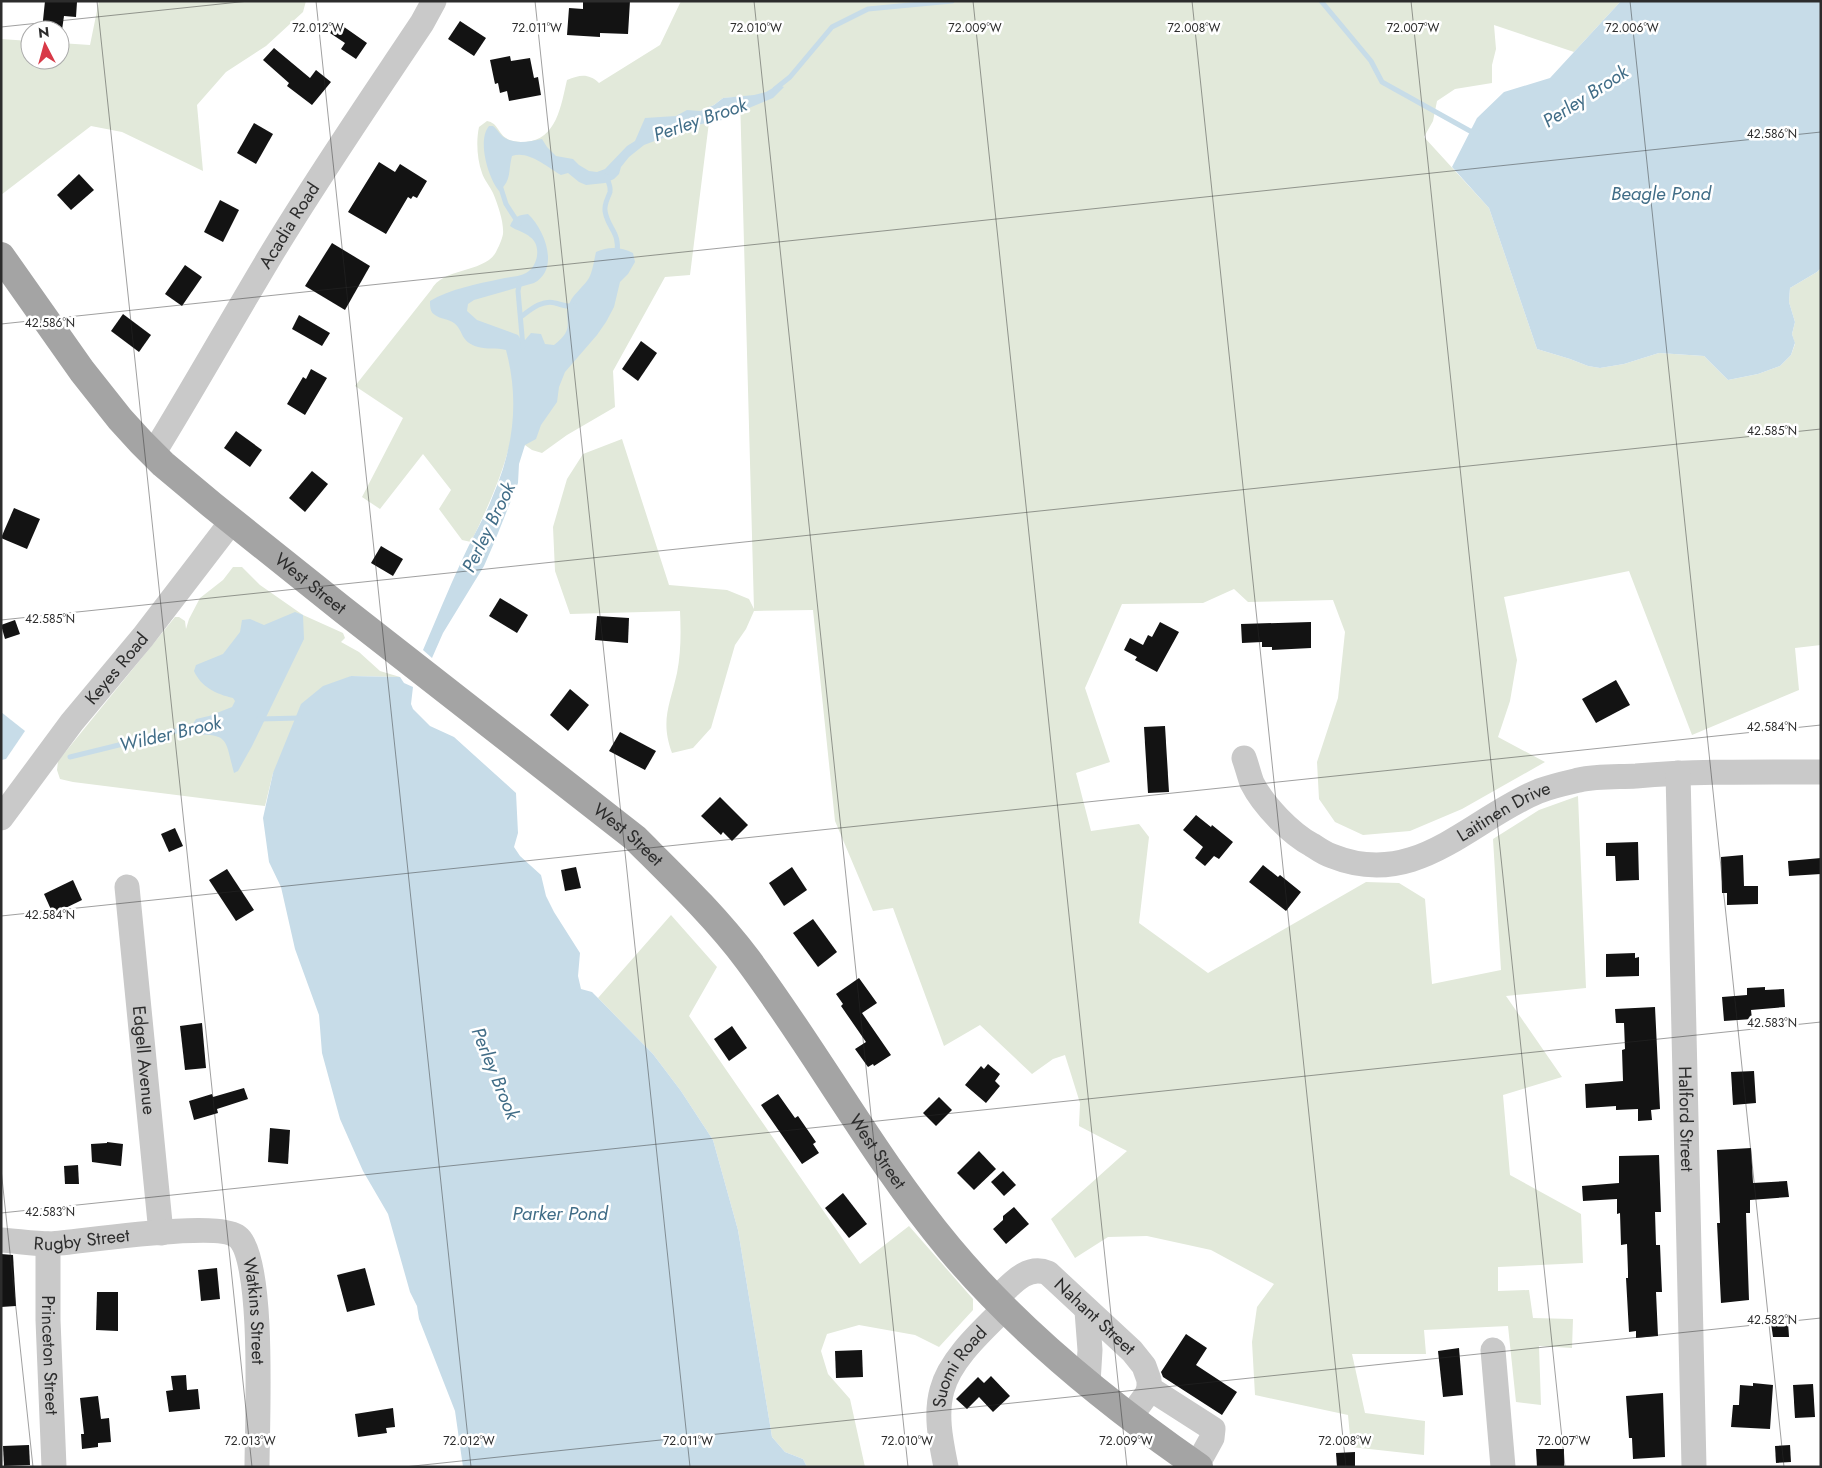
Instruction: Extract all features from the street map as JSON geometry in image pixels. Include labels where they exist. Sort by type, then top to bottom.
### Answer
[{"type":"main road","name":"West Street","points":[[1,256],[82,371],[120,419],[153,454],[232,520],[635,838],[654,857],[711,917],[747,960],[903,1188],[948,1246],[1000,1303],[1088,1383],[1130,1417],[1197,1466]]},
{"type":"street","name":"Acadia Road","points":[[153,454],[323,171],[422,23],[434,1]]},
{"type":"street","name":"Keyes Road","points":[[1,818],[72,722],[143,637],[232,520]]},
{"type":"street","name":"Laitinen Drive","points":[[1244,758],[1253,784],[1264,801],[1283,823],[1306,842],[1332,856],[1361,864],[1392,865],[1416,859],[1438,850],[1493,816],[1539,791],[1582,779],[1678,773],[1821,772]]},
{"type":"street","name":"Halford Street","points":[[1678,773],[1694,1467]]},
{"type":"street","name":"Edgell Avenue","points":[[127,887],[161,1233]]},
{"type":"street","name":"Watkins Street","points":[[161,1233],[206,1230],[228,1232],[238,1237],[246,1251],[253,1277],[256,1308],[257,1467]]},
{"type":"street","name":"Rugby Street","points":[[1,1240],[48,1244],[161,1233]]},
{"type":"street","name":"Princeton Street","points":[[48,1244],[48,1320],[54,1467]]},
{"type":"street","name":"Nahant Street","points":[[1000,1303],[1024,1274],[1032,1271],[1048,1273],[1132,1352],[1144,1366],[1149,1380],[1148,1388]]},
{"type":"street","name":"Suomi Road","points":[[946,1467],[940,1430],[942,1389],[965,1350],[1000,1303]]},
{"type":"street","points":[[1087,1311],[1090,1350],[1088,1383]]},
{"type":"street","points":[[1492,1350],[1503,1467]]},
{"type":"street","points":[[1130,1417],[1147,1394],[1148,1388],[1213,1429],[1212,1438],[1197,1466]]},
{"type":"green space","points":[[99,1],[306,1],[303,12],[266,46],[226,72],[197,105],[203,171],[122,132],[91,126],[1,195],[1,39],[20,40],[20,70],[70,70],[70,44],[90,45]]},
{"type":"green space","points":[[681,1],[1621,1],[1574,52],[1494,25],[1496,49],[1492,65],[1492,83],[1455,89],[1437,101],[1433,121],[1424,137],[1489,208],[1537,349],[1588,366],[1600,368],[1624,364],[1659,353],[1704,356],[1728,380],[1758,374],[1780,366],[1791,355],[1795,344],[1792,334],[1795,322],[1789,302],[1790,288],[1821,268],[1821,645],[1795,648],[1799,690],[1692,735],[1629,571],[1504,597],[1517,660],[1510,701],[1498,737],[1545,762],[1462,809],[1410,831],[1363,835],[1335,822],[1319,799],[1317,762],[1338,698],[1345,632],[1333,600],[1248,602],[1234,589],[1203,603],[1122,604],[1085,688],[1110,762],[1076,773],[1091,831],[1139,824],[1149,837],[1139,923],[1208,973],[1366,882],[1399,883],[1425,899],[1432,984],[1501,970],[1493,839],[1539,810],[1578,796],[1586,988],[1506,996],[1562,1077],[1503,1095],[1510,1175],[1581,1214],[1583,1263],[1498,1267],[1498,1291],[1529,1290],[1533,1318],[1573,1319],[1572,1348],[1539,1346],[1541,1405],[1516,1402],[1508,1326],[1424,1330],[1426,1354],[1352,1354],[1365,1413],[1425,1421],[1424,1455],[1351,1447],[1348,1415],[1255,1395],[1252,1342],[1257,1307],[1274,1284],[1211,1250],[1147,1236],[1108,1237],[1075,1258],[1051,1219],[1127,1151],[1079,1126],[1080,1103],[1065,1055],[1053,1059],[1032,1074],[980,1025],[944,1046],[893,908],[873,911],[835,821],[813,610],[754,611],[746,629],[735,645],[711,728],[693,748],[672,753],[668,741],[666,722],[679,658],[681,635],[680,611],[570,614],[555,571],[553,527],[567,479],[583,454],[622,439],[669,585],[727,590],[749,599],[754,609],[740,97],[723,98],[714,105],[700,111],[698,125],[709,122],[690,275],[665,277],[613,371],[615,407],[567,435],[542,453],[532,450],[512,436],[494,490],[471,542],[462,540],[439,509],[451,490],[423,454],[380,509],[362,497],[403,418],[355,386],[437,283],[454,273],[483,264],[491,259],[502,239],[503,224],[493,193],[483,176],[479,162],[477,144],[479,127],[487,121],[496,126],[503,136],[515,142],[536,140],[551,128],[556,120],[567,80],[587,76],[599,83],[660,45]]},
{"type":"green space","points":[[233,567],[242,567],[260,585],[303,615],[343,633],[345,638],[341,642],[359,652],[380,671],[400,677],[351,676],[273,773],[265,806],[60,779],[57,770],[58,761],[175,617],[185,621],[186,629],[200,598],[223,580]]},
{"type":"green space","points":[[671,915],[717,967],[689,1016],[860,1264],[909,1226],[973,1299],[973,1310],[939,1347],[915,1335],[859,1325],[827,1334],[821,1351],[828,1374],[850,1399],[865,1467],[807,1467],[803,1459],[785,1452],[772,1437],[738,1230],[713,1140],[681,1091],[653,1054],[598,998]]},
{"type":"water","name":"Beagle Pond","points":[[1621,1],[1821,1],[1821,268],[1790,288],[1789,302],[1795,322],[1792,334],[1795,343],[1791,355],[1780,366],[1758,374],[1728,380],[1704,356],[1659,353],[1624,364],[1600,368],[1588,366],[1537,349],[1489,208],[1452,167],[1477,118],[1504,92],[1550,78]]},
{"type":"water","points":[[778,85],[784,87],[773,98],[732,115],[727,119],[697,125],[644,145],[629,157],[614,179],[605,183],[586,185],[568,173],[561,175],[531,157],[518,155],[512,156],[508,179],[499,191],[491,177],[485,159],[484,140],[489,126],[493,126],[503,137],[509,140],[524,142],[542,139],[556,156],[573,159],[589,171],[597,172],[605,169],[627,146],[635,141],[645,118],[676,116],[687,110],[700,111],[714,105],[723,98],[754,95],[766,92]]},
{"type":"water","points":[[528,214],[540,230],[547,249],[548,259],[542,277],[534,283],[474,300],[468,304],[467,311],[477,320],[518,335],[521,340],[525,340],[531,333],[541,334],[545,344],[554,345],[566,333],[568,307],[573,297],[589,278],[596,252],[610,248],[624,249],[633,253],[635,262],[628,274],[620,282],[614,307],[606,322],[565,372],[559,387],[557,402],[541,425],[536,439],[525,445],[519,464],[518,483],[484,566],[443,633],[432,658],[423,650],[469,544],[485,514],[505,462],[512,426],[513,388],[506,350],[482,348],[472,345],[465,339],[454,323],[433,314],[430,301],[455,290],[520,275],[530,270],[536,261],[536,245],[528,235],[510,226],[517,217]]},
{"type":"water","points":[[295,612],[303,615],[304,639],[252,746],[238,771],[234,773],[227,746],[220,737],[192,735],[188,732],[196,719],[232,707],[235,701],[233,698],[215,692],[205,686],[194,671],[196,665],[223,654],[240,632],[242,620],[250,619],[264,625]]},
{"type":"water","name":"Parker Pond","points":[[351,676],[400,677],[404,683],[413,687],[411,704],[413,709],[430,726],[454,737],[516,793],[518,833],[514,847],[520,856],[541,875],[546,896],[554,912],[580,953],[578,976],[581,989],[592,992],[653,1054],[681,1091],[713,1140],[738,1230],[772,1437],[785,1452],[803,1459],[807,1467],[463,1467],[455,1411],[419,1319],[417,1306],[410,1292],[388,1214],[363,1171],[340,1119],[322,1053],[319,1015],[295,949],[281,887],[269,862],[263,818],[273,773],[301,704],[323,686]]},
{"type":"water","points":[[1,712],[25,731],[6,759],[1,760]]},
{"type":"building","points":[[45,1],[77,2],[76,17],[64,16],[63,20],[43,20]]},
{"type":"building","points":[[583,1],[630,1],[628,34],[600,33],[600,37],[567,35],[569,8],[583,9]]},
{"type":"building","points":[[460,21],[486,38],[474,56],[448,39]]},
{"type":"building","points":[[337,22],[367,43],[356,59],[341,49],[345,43],[330,33]]},
{"type":"building","points":[[274,48],[310,78],[316,70],[331,82],[312,105],[287,86],[289,83],[263,60]]},
{"type":"building","points":[[510,56],[511,61],[530,58],[534,78],[538,77],[541,95],[509,101],[507,91],[500,93],[498,83],[495,84],[490,60]]},
{"type":"building","points":[[254,123],[273,134],[256,164],[237,153]]},
{"type":"building","points":[[379,162],[395,172],[400,164],[427,181],[417,198],[413,196],[411,199],[408,197],[386,234],[348,212]]},
{"type":"building","points":[[79,174],[94,190],[71,210],[57,195]]},
{"type":"building","points":[[220,200],[239,210],[223,242],[204,232]]},
{"type":"building","points":[[332,243],[370,266],[345,310],[305,286]]},
{"type":"building","points":[[185,265],[202,277],[182,306],[165,294]]},
{"type":"building","points":[[123,314],[151,335],[139,352],[111,331]]},
{"type":"building","points":[[299,315],[330,333],[322,346],[292,329]]},
{"type":"building","points":[[641,341],[657,353],[638,381],[622,369]]},
{"type":"building","points":[[311,369],[327,378],[305,415],[287,404],[303,377],[306,379]]},
{"type":"building","points":[[236,431],[262,450],[250,467],[224,448]]},
{"type":"building","points":[[312,471],[328,484],[305,512],[289,498]]},
{"type":"building","points":[[14,508],[40,519],[27,549],[1,538]]},
{"type":"building","points":[[381,546],[403,559],[393,576],[371,563]]},
{"type":"building","points":[[500,598],[528,615],[517,633],[489,616]]},
{"type":"building","points":[[597,616],[629,618],[628,643],[595,640]]},
{"type":"building","points":[[15,620],[20,634],[5,639],[1,625]]},
{"type":"building","points":[[1160,622],[1179,632],[1157,672],[1135,660],[1137,657],[1124,650],[1130,638],[1143,645],[1148,635],[1152,637]]},
{"type":"building","points":[[1311,622],[1311,648],[1272,650],[1272,647],[1262,647],[1262,642],[1242,643],[1241,624]]},
{"type":"building","points":[[1616,680],[1630,705],[1596,723],[1582,699]]},
{"type":"building","points":[[570,689],[589,705],[568,731],[550,715]]},
{"type":"building","points":[[1165,726],[1169,792],[1148,793],[1144,727]]},
{"type":"building","points":[[620,732],[656,751],[645,770],[609,751]]},
{"type":"building","points":[[720,797],[748,825],[732,841],[723,832],[721,835],[701,816]]},
{"type":"building","points":[[1196,815],[1233,842],[1219,859],[1214,856],[1205,866],[1195,858],[1203,847],[1183,830]]},
{"type":"building","points":[[175,828],[183,846],[169,852],[161,834]]},
{"type":"building","points":[[1638,842],[1639,880],[1616,881],[1615,856],[1606,856],[1606,843]]},
{"type":"building","points":[[1743,855],[1744,886],[1758,886],[1758,904],[1727,905],[1727,893],[1722,893],[1721,857]]},
{"type":"building","points":[[1821,858],[1821,874],[1789,876],[1788,861]]},
{"type":"building","points":[[1263,865],[1278,877],[1280,875],[1301,892],[1286,911],[1249,882]]},
{"type":"building","points":[[576,867],[581,888],[565,891],[561,870]]},
{"type":"building","points":[[792,867],[807,890],[784,906],[769,883]]},
{"type":"building","points":[[227,869],[254,910],[236,921],[209,880]]},
{"type":"building","points":[[73,880],[82,900],[53,914],[44,894]]},
{"type":"building","points":[[813,919],[837,952],[818,967],[793,933]]},
{"type":"building","points":[[1635,953],[1635,958],[1639,957],[1639,976],[1606,977],[1606,954]]},
{"type":"building","points":[[859,978],[877,1003],[862,1013],[891,1055],[874,1066],[873,1064],[868,1067],[855,1049],[866,1042],[841,1006],[843,1004],[836,994]]},
{"type":"building","points":[[1765,987],[1765,990],[1784,989],[1785,1007],[1751,1010],[1752,1019],[1724,1021],[1722,997],[1747,995],[1747,988]]},
{"type":"building","points":[[1655,1007],[1660,1109],[1651,1110],[1652,1120],[1638,1121],[1638,1109],[1616,1110],[1616,1106],[1586,1108],[1585,1084],[1623,1081],[1622,1050],[1625,1049],[1624,1023],[1616,1023],[1615,1009]]},
{"type":"building","points":[[202,1023],[206,1068],[185,1070],[180,1026]]},
{"type":"building","points":[[732,1026],[747,1048],[729,1061],[714,1039]]},
{"type":"building","points":[[988,1064],[1000,1074],[995,1081],[1000,1086],[986,1103],[965,1085],[981,1066],[984,1069]]},
{"type":"building","points":[[1754,1071],[1756,1103],[1733,1105],[1731,1072]]},
{"type":"building","points":[[244,1088],[248,1099],[217,1109],[218,1113],[194,1120],[189,1101],[212,1094],[213,1097]]},
{"type":"building","points":[[778,1094],[795,1118],[798,1116],[816,1142],[813,1144],[819,1153],[802,1164],[761,1105]]},
{"type":"building","points":[[939,1097],[952,1110],[936,1126],[923,1113]]},
{"type":"building","points":[[270,1128],[290,1130],[288,1164],[268,1162]]},
{"type":"building","points":[[107,1142],[123,1144],[121,1166],[92,1162],[91,1144]]},
{"type":"building","points":[[1751,1148],[1753,1183],[1787,1181],[1789,1197],[1750,1200],[1750,1213],[1746,1213],[1749,1300],[1721,1303],[1717,1223],[1720,1223],[1717,1150]]},
{"type":"building","points":[[979,1151],[996,1169],[974,1190],[957,1173]]},
{"type":"building","points":[[1659,1155],[1661,1212],[1655,1212],[1656,1245],[1660,1245],[1662,1292],[1656,1292],[1658,1336],[1636,1338],[1636,1331],[1629,1332],[1626,1278],[1628,1278],[1627,1244],[1621,1245],[1620,1213],[1617,1214],[1617,1199],[1583,1201],[1582,1186],[1619,1183],[1619,1156]]},
{"type":"building","points":[[78,1165],[79,1184],[65,1184],[64,1166]]},
{"type":"building","points":[[1003,1171],[1016,1185],[1004,1196],[991,1182]]},
{"type":"building","points":[[843,1193],[867,1224],[849,1238],[825,1208]]},
{"type":"building","points":[[1014,1207],[1029,1224],[1006,1244],[993,1229],[1003,1220],[1003,1216]]},
{"type":"building","points":[[1,1254],[13,1255],[16,1306],[1,1307]]},
{"type":"building","points":[[217,1268],[220,1299],[201,1301],[198,1270]]},
{"type":"building","points":[[365,1268],[375,1305],[347,1312],[337,1275]]},
{"type":"building","points":[[97,1292],[118,1292],[118,1331],[96,1330]]},
{"type":"building","points":[[1788,1322],[1789,1337],[1773,1337],[1771,1323]]},
{"type":"building","points":[[1186,1334],[1207,1348],[1196,1365],[1237,1392],[1222,1415],[1163,1377],[1161,1372]]},
{"type":"building","points":[[1459,1348],[1463,1395],[1443,1397],[1438,1351]]},
{"type":"building","points":[[862,1350],[863,1377],[836,1378],[835,1351]]},
{"type":"building","points":[[186,1375],[187,1390],[198,1389],[200,1409],[169,1412],[166,1391],[173,1390],[171,1376]]},
{"type":"building","points":[[991,1376],[1010,1396],[993,1412],[979,1397],[967,1409],[956,1399],[978,1377],[984,1383]]},
{"type":"building","points":[[1753,1383],[1773,1385],[1770,1429],[1731,1427],[1733,1405],[1739,1405],[1740,1385],[1753,1386]]},
{"type":"building","points":[[1813,1384],[1815,1417],[1795,1418],[1793,1385]]},
{"type":"building","points":[[1663,1393],[1665,1457],[1633,1459],[1632,1438],[1629,1438],[1626,1396]]},
{"type":"building","points":[[98,1396],[101,1419],[109,1418],[111,1442],[98,1443],[98,1447],[82,1449],[81,1434],[84,1434],[80,1398]]},
{"type":"building","points":[[393,1408],[395,1427],[386,1428],[387,1433],[358,1437],[355,1414]]},
{"type":"building","points":[[29,1445],[30,1465],[4,1466],[3,1446]]},
{"type":"building","points":[[1790,1445],[1791,1462],[1776,1463],[1775,1446]]},
{"type":"building","points":[[1536,1449],[1564,1449],[1564,1467],[1537,1467]]},
{"type":"building","points":[[1355,1452],[1355,1466],[1337,1467],[1336,1453]]},
{"type":"waterway","name":"Perley Brook","points":[[775,89],[790,77],[832,27],[868,9],[952,1]]},
{"type":"waterway","name":"Perley Brook","points":[[1321,1],[1371,61],[1382,82],[1470,131],[1477,131]]},
{"type":"waterway","points":[[606,176],[610,192],[605,211],[617,240],[617,253]]},
{"type":"waterway","name":"Perley Brook","points":[[499,182],[506,204],[519,224]]},
{"type":"waterway","points":[[520,281],[518,291],[523,347]]},
{"type":"waterway","points":[[522,316],[546,302],[575,306]]},
{"type":"waterway","name":"Wilder Brook","points":[[259,719],[300,718]]},
{"type":"waterway","name":"Wilder Brook","points":[[70,757],[196,726]]}]
